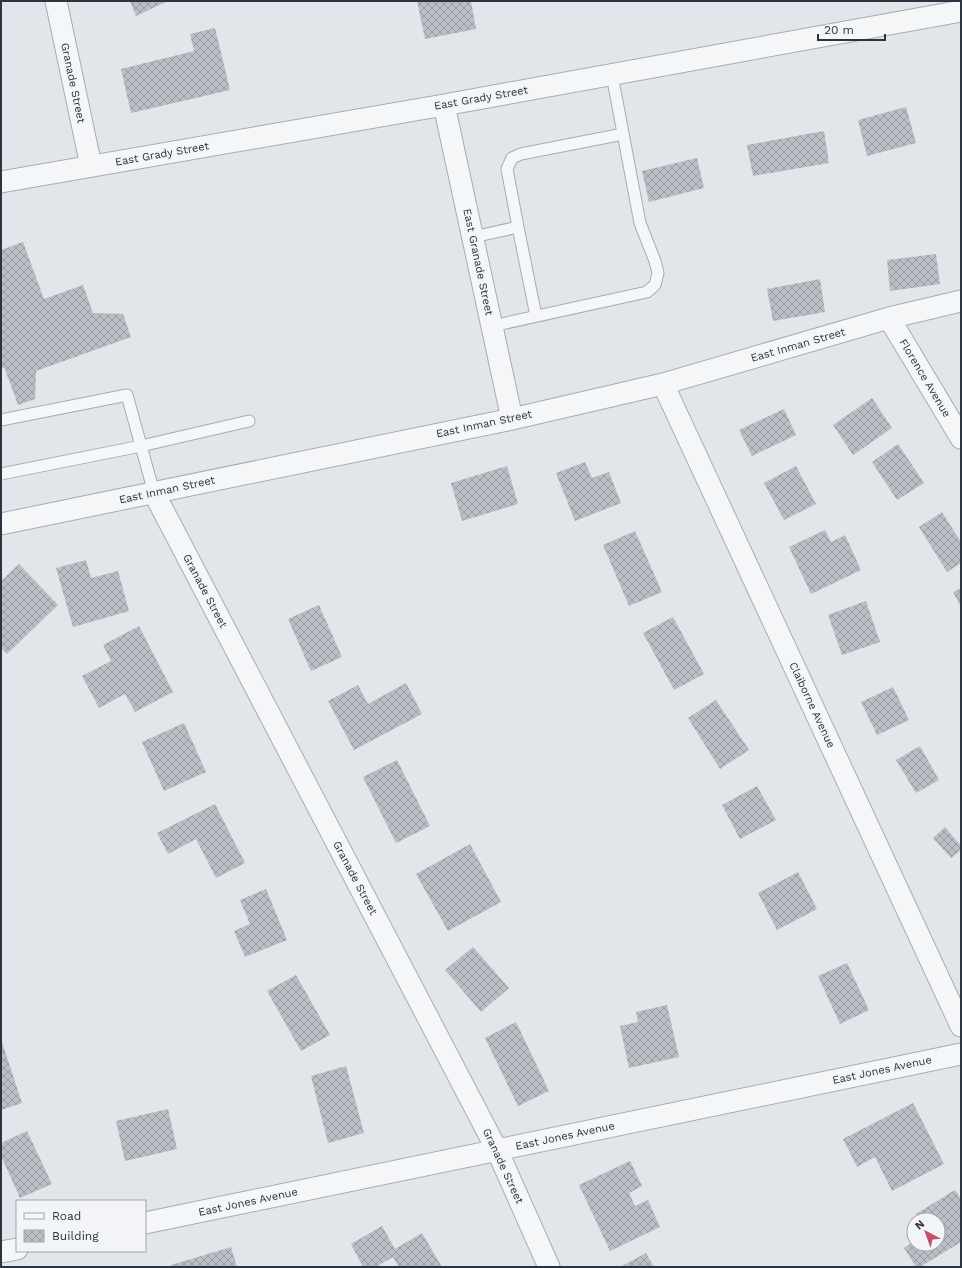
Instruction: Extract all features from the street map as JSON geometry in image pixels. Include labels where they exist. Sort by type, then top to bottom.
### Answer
[{"type":"street","name":"Granade Street","points":[[56,1],[91,166]]},
{"type":"street","name":"East Grady Street","points":[[1,182],[444,105],[961,11]]},
{"type":"street","name":"East Granade Street","points":[[444,105],[512,418]]},
{"type":"street","name":"East Inman Street","points":[[1,524],[512,418],[663,384],[889,318],[961,301]]},
{"type":"street","name":"Florence Avenue","points":[[889,318],[961,438]]},
{"type":"street","name":"Claiborne Avenue","points":[[663,384],[961,1026]]},
{"type":"street","name":"Granade Street","points":[[154,492],[497,1150],[549,1267]]},
{"type":"street","name":"East Jones Avenue","points":[[146,1223],[961,1054]]},
{"type":"street","points":[[1,1252],[16,1249]]},
{"type":"lane","points":[[492,326],[647,292],[655,285],[658,273],[655,261],[640,223],[612,75]]},
{"type":"lane","points":[[536,316],[507,169],[512,158],[521,154],[623,134]]},
{"type":"lane","points":[[473,237],[518,227]]},
{"type":"lane","points":[[1,420],[127,395],[154,492]]},
{"type":"lane","points":[[1,474],[141,446],[249,421]]},
{"type":"building","points":[[130,1],[168,1],[136,16]]},
{"type":"building","points":[[417,1],[471,1],[476,29],[425,39]]},
{"type":"building","points":[[215,28],[230,90],[131,113],[121,69],[194,51],[190,34]]},
{"type":"building","points":[[906,107],[916,143],[867,156],[858,120]]},
{"type":"building","points":[[824,131],[829,163],[753,176],[747,145]]},
{"type":"building","points":[[697,158],[704,188],[649,202],[642,171]]},
{"type":"building","points":[[23,242],[44,299],[83,285],[93,313],[123,314],[131,337],[36,371],[35,399],[18,405],[4,367],[1,369],[1,250]]},
{"type":"building","points":[[936,254],[940,284],[890,291],[887,260]]},
{"type":"building","points":[[820,279],[825,312],[773,321],[767,289]]},
{"type":"building","points":[[872,398],[892,428],[853,455],[833,425]]},
{"type":"building","points":[[784,409],[796,435],[752,456],[739,430]]},
{"type":"building","points":[[898,444],[924,483],[897,500],[872,462]]},
{"type":"building","points":[[585,462],[592,478],[609,472],[621,503],[575,521],[556,473]]},
{"type":"building","points":[[507,466],[518,504],[462,521],[451,483]]},
{"type":"building","points":[[796,466],[816,504],[784,520],[764,483]]},
{"type":"building","points":[[942,512],[961,542],[961,563],[947,572],[919,527]]},
{"type":"building","points":[[825,530],[831,542],[845,535],[861,570],[811,594],[789,547]]},
{"type":"building","points":[[635,531],[662,592],[629,606],[603,545]]},
{"type":"building","points":[[86,560],[91,578],[118,571],[129,611],[73,627],[56,568]]},
{"type":"building","points":[[19,564],[58,605],[7,654],[1,648],[1,581]]},
{"type":"building","points":[[961,588],[961,607],[953,592]]},
{"type":"building","points":[[866,601],[880,642],[842,655],[828,615]]},
{"type":"building","points":[[319,605],[342,657],[311,671],[288,619]]},
{"type":"building","points":[[673,617],[704,674],[674,690],[643,633]]},
{"type":"building","points":[[139,626],[173,692],[135,712],[125,694],[99,708],[82,676],[111,661],[103,645]]},
{"type":"building","points":[[406,683],[422,714],[354,750],[328,701],[358,685],[368,704]]},
{"type":"building","points":[[893,687],[909,720],[877,735],[861,702]]},
{"type":"building","points":[[716,700],[749,750],[720,769],[688,718]]},
{"type":"building","points":[[184,723],[206,772],[164,791],[142,742]]},
{"type":"building","points":[[920,746],[939,780],[916,793],[896,760]]},
{"type":"building","points":[[397,760],[430,826],[396,843],[363,777]]},
{"type":"building","points":[[757,786],[776,820],[740,839],[722,805]]},
{"type":"building","points":[[215,804],[245,863],[216,878],[196,839],[168,854],[157,833]]},
{"type":"building","points":[[945,827],[961,846],[961,850],[951,858],[933,838]]},
{"type":"building","points":[[470,844],[501,902],[448,931],[416,874]]},
{"type":"building","points":[[798,872],[817,909],[777,930],[758,893]]},
{"type":"building","points":[[266,889],[287,940],[245,957],[234,931],[250,924],[240,900]]},
{"type":"building","points":[[473,947],[509,988],[481,1012],[445,970]]},
{"type":"building","points":[[847,963],[869,1010],[840,1024],[818,976]]},
{"type":"building","points":[[296,975],[330,1035],[301,1051],[267,991]]},
{"type":"building","points":[[667,1005],[679,1057],[629,1068],[620,1026],[638,1022],[636,1012]]},
{"type":"building","points":[[516,1022],[549,1091],[518,1106],[485,1038]]},
{"type":"building","points":[[1,1039],[22,1103],[1,1110]]},
{"type":"building","points":[[346,1066],[364,1133],[328,1143],[311,1076]]},
{"type":"building","points":[[913,1103],[944,1164],[892,1191],[875,1157],[857,1167],[843,1139]]},
{"type":"building","points":[[168,1109],[177,1149],[125,1161],[116,1121]]},
{"type":"building","points":[[27,1131],[52,1184],[20,1198],[1,1156],[1,1143]]},
{"type":"building","points":[[630,1161],[642,1186],[629,1193],[635,1206],[648,1200],[660,1227],[610,1251],[579,1185]]},
{"type":"building","points":[[955,1190],[961,1199],[961,1242],[946,1251],[946,1212],[919,1212]]},
{"type":"building","points":[[382,1226],[395,1249],[422,1233],[442,1267],[399,1267],[393,1257],[376,1267],[363,1267],[351,1244]]},
{"type":"building","points":[[231,1247],[237,1267],[171,1267],[171,1265]]},
{"type":"building","points":[[907,1252],[945,1252],[920,1267],[916,1267]]},
{"type":"building","points":[[646,1253],[654,1267],[620,1267]]}]
